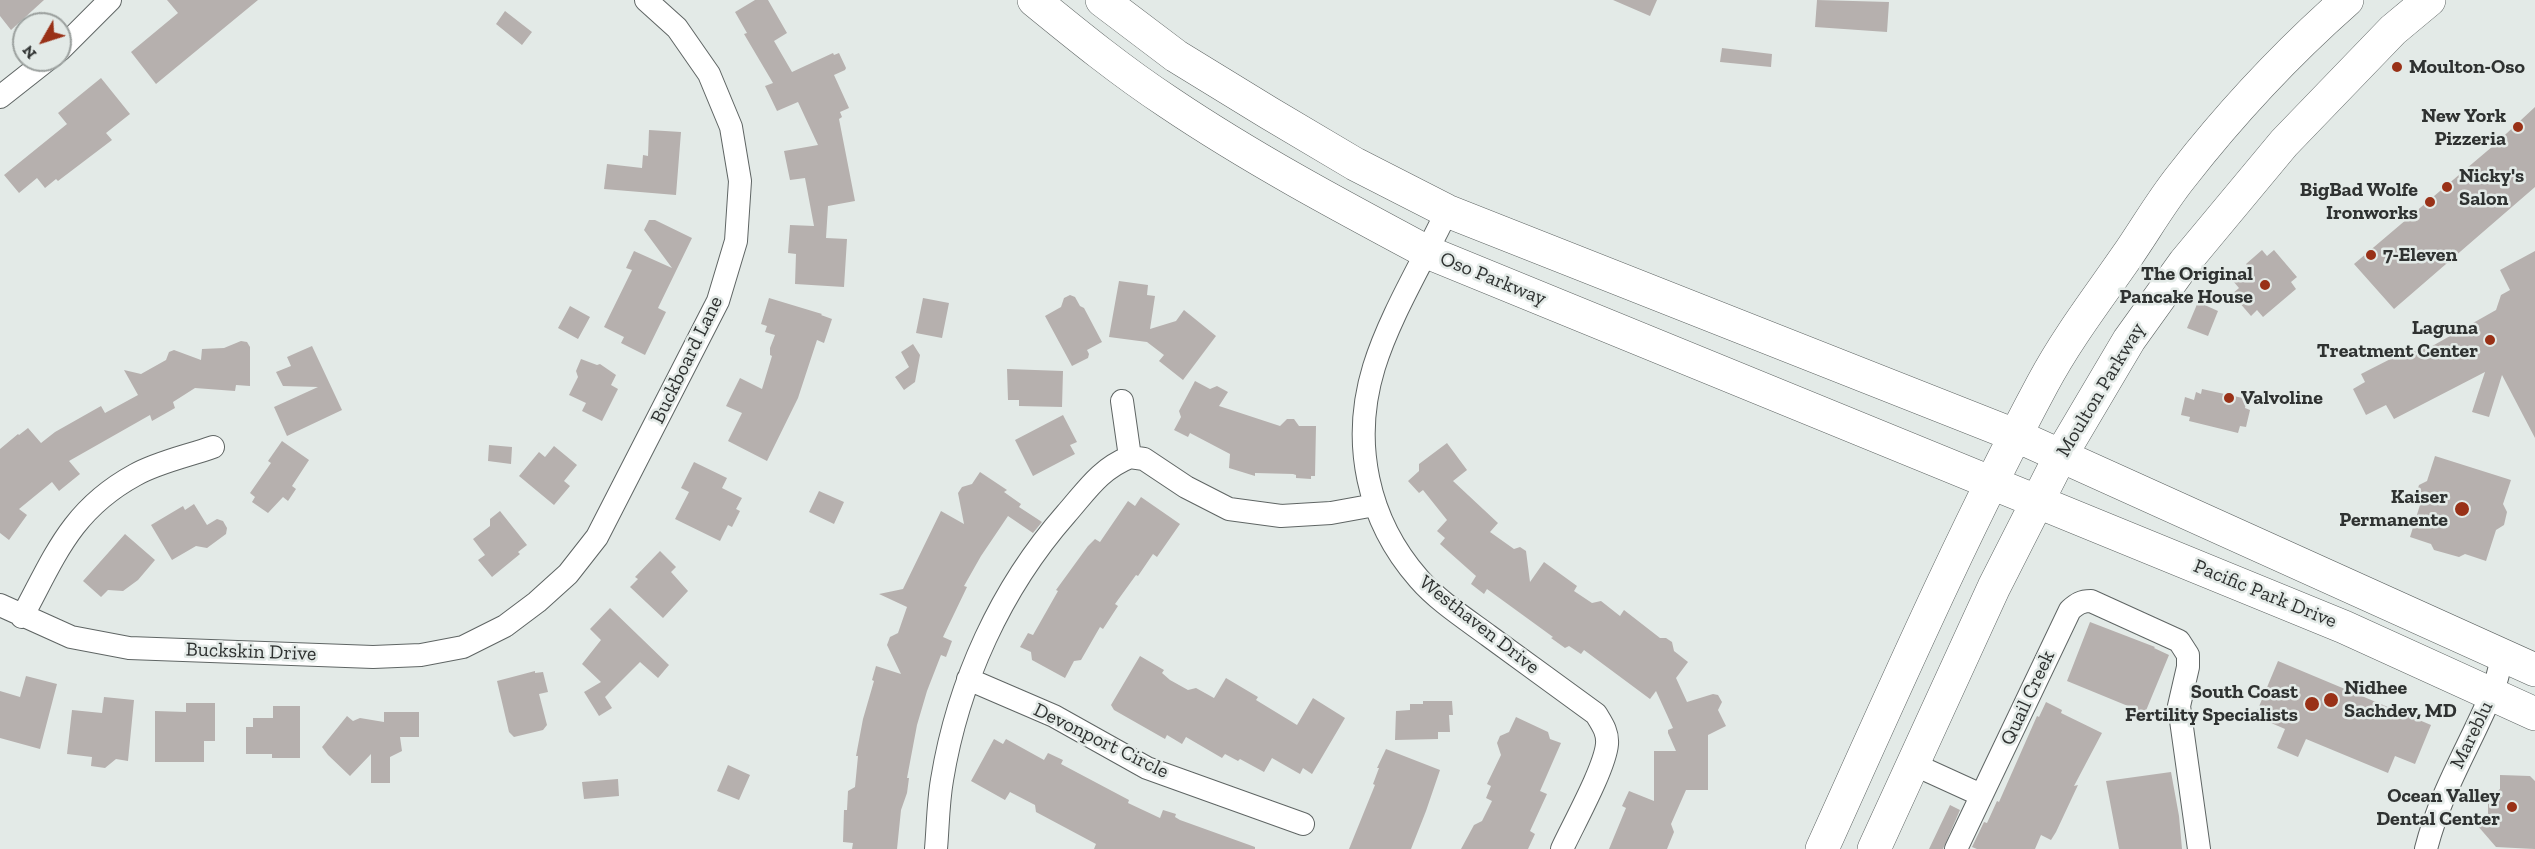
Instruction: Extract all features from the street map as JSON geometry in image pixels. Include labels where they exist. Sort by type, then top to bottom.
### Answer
[{"type":"main road","name":"Oso Parkway","points":[[1035,0],[1090,46],[1168,102],[1308,189],[1427,252],[1992,483]]},
{"type":"main road","points":[[1102,0],[1176,56],[1269,113],[1355,164],[1447,211],[2017,436]]},
{"type":"main road","points":[[1822,849],[1902,671],[1992,483],[2043,383],[2076,328],[2180,179],[2222,127],[2318,25],[2347,0]]},
{"type":"main road","name":"Moulton Parkway","points":[[1874,849],[1994,587],[2037,501],[2061,455],[2129,340],[2185,262],[2284,143],[2393,30],[2429,0]]},
{"type":"main road","name":"Pacific Park Drive","points":[[2017,436],[2535,670]]},
{"type":"main road","name":"Pacific Park Drive","points":[[1992,483],[2344,627],[2535,714]]},
{"type":"street","points":[[72,38],[110,0]]},
{"type":"street","name":"Buckboard Lane","points":[[505,626],[537,602],[568,574],[597,537],[718,301],[736,241],[740,181],[731,127],[709,74],[677,28],[646,0]]},
{"type":"street","points":[[0,97],[32,72]]},
{"type":"street","name":"Westhaven Drive","points":[[1447,211],[1412,280],[1375,365],[1363,424],[1364,456],[1376,505],[1393,546],[1420,581],[1460,615],[1596,714],[1606,730],[1607,745],[1601,766],[1562,849]]},
{"type":"street","points":[[1122,401],[1130,457]]},
{"type":"street","points":[[22,617],[68,532],[95,502],[136,474],[213,447]]},
{"type":"street","points":[[936,849],[942,782],[949,742],[968,680],[1001,606],[1040,544],[1097,478],[1113,464],[1130,457],[1144,459],[1186,487],[1229,509],[1281,516],[1331,513],[1376,505]]},
{"type":"street","name":"Quail Creek","points":[[1956,849],[2070,610],[2078,603],[2091,601],[2179,641],[2186,650],[2188,667],[2179,705],[2199,849]]},
{"type":"street","name":"Buckskin Drive","points":[[0,605],[22,617],[71,637],[129,648],[373,657],[421,655],[462,647],[505,626]]},
{"type":"street","name":"Mareblu","points":[[2426,849],[2434,818],[2445,790],[2492,693],[2503,655]]},
{"type":"street","name":"Devonport Circle","points":[[968,680],[1054,716],[1147,768],[1304,824]]},
{"type":"street","points":[[1913,764],[1981,795]]},
{"type":"building","points":[[0,0],[44,0],[31,12],[12,12],[11,30],[0,16]]},
{"type":"building","points":[[167,0],[258,0],[156,84],[131,52],[178,13]]},
{"type":"building","points":[[755,0],[768,0],[787,33],[774,41],[792,72],[833,53],[834,55],[839,53],[846,68],[834,75],[849,108],[840,112],[842,117],[839,119],[855,201],[828,206],[826,238],[847,239],[844,287],[795,284],[796,254],[788,253],[790,225],[814,226],[805,178],[790,180],[784,151],[818,145],[798,102],[777,111],[765,86],[773,83],[744,34],[747,33],[735,12]]},
{"type":"building","points":[[1613,0],[1657,0],[1650,16]]},
{"type":"building","points":[[1817,0],[1889,2],[1887,32],[1815,27]]},
{"type":"building","points":[[505,11],[532,32],[522,45],[496,24]]},
{"type":"building","points":[[1722,48],[1772,54],[1771,67],[1720,62]]},
{"type":"building","points":[[101,78],[130,114],[106,133],[112,140],[58,181],[56,179],[45,188],[37,178],[19,193],[4,175],[67,124],[58,113]]},
{"type":"building","points":[[2535,107],[2535,187],[2394,309],[2354,264],[2493,146]]},
{"type":"building","points":[[649,130],[681,132],[676,195],[604,189],[607,164],[642,168],[643,155],[648,156]]},
{"type":"building","points":[[649,220],[655,220],[692,238],[658,308],[666,312],[645,355],[621,343],[624,337],[604,327],[632,270],[626,268],[634,251],[672,268],[644,230]]},
{"type":"building","name":"The Original Pancake House","points":[[2262,250],[2267,256],[2274,250],[2297,277],[2291,282],[2296,289],[2263,317],[2257,310],[2251,316],[2232,294],[2239,288],[2233,281],[2249,268],[2246,264]]},
{"type":"building","name":"Laguna Treatment Center","points":[[2535,251],[2535,438],[2502,375],[2489,417],[2472,412],[2485,372],[2394,419],[2386,405],[2366,415],[2353,389],[2365,382],[2361,374],[2414,347],[2416,352],[2426,347],[2427,349],[2496,310],[2501,295],[2510,290],[2500,270]]},
{"type":"building","points":[[1119,281],[1148,285],[1147,295],[1155,296],[1150,329],[1176,321],[1184,310],[1216,336],[1183,380],[1159,361],[1164,355],[1147,342],[1109,337]]},
{"type":"building","points":[[1070,295],[1075,297],[1080,306],[1084,308],[1102,342],[1087,350],[1088,358],[1072,366],[1045,316],[1061,307],[1064,298]]},
{"type":"building","points":[[769,298],[832,319],[824,343],[817,340],[798,398],[767,461],[728,441],[742,413],[726,406],[740,378],[762,389],[772,356],[770,348],[775,335],[765,332],[767,326],[761,324]]},
{"type":"building","points":[[923,298],[949,303],[942,338],[916,333]]},
{"type":"building","points":[[2198,302],[2218,311],[2208,336],[2187,328]]},
{"type":"building","points":[[570,306],[590,317],[578,339],[558,328]]},
{"type":"building","points":[[241,341],[247,342],[250,347],[250,386],[236,385],[235,391],[195,388],[173,402],[175,408],[152,421],[150,415],[69,461],[80,474],[59,491],[52,482],[19,509],[27,515],[9,540],[0,533],[0,449],[18,434],[28,428],[41,443],[55,432],[101,406],[105,413],[138,395],[124,370],[141,374],[166,360],[169,352],[174,350],[201,360],[202,349],[224,348]]},
{"type":"building","points":[[913,344],[920,355],[915,382],[904,390],[895,377],[909,367],[901,352]]},
{"type":"building","points":[[312,346],[342,410],[287,436],[274,407],[318,387],[283,386],[276,372],[291,366],[287,357]]},
{"type":"building","points":[[581,359],[600,364],[616,375],[611,385],[618,389],[602,421],[582,411],[586,403],[569,395],[578,377],[576,371]]},
{"type":"building","points":[[1007,369],[1063,371],[1062,407],[1019,406],[1019,400],[1008,400]]},
{"type":"building","points":[[1195,381],[1210,389],[1217,386],[1228,392],[1219,406],[1280,426],[1287,419],[1294,419],[1299,426],[1316,426],[1315,476],[1311,476],[1311,479],[1296,478],[1293,474],[1255,473],[1255,476],[1229,468],[1230,454],[1190,433],[1188,437],[1174,430],[1181,417],[1179,411]]},
{"type":"building","points":[[2202,389],[2247,399],[2245,408],[2250,410],[2246,427],[2240,426],[2238,433],[2189,421],[2190,417],[2181,415],[2185,397],[2194,400],[2196,392],[2201,394]]},
{"type":"building","points":[[1063,415],[1077,442],[1070,445],[1075,454],[1033,476],[1015,440]]},
{"type":"building","points":[[282,441],[309,460],[292,486],[296,489],[288,501],[283,497],[268,513],[252,502],[255,497],[250,493],[271,463],[268,461]]},
{"type":"building","points":[[1447,443],[1467,470],[1453,481],[1498,523],[1490,532],[1514,549],[1520,547],[1526,551],[1530,582],[1544,562],[1577,586],[1574,591],[1592,603],[1601,601],[1620,616],[1624,610],[1660,638],[1666,638],[1672,642],[1674,651],[1688,662],[1676,678],[1687,702],[1713,694],[1718,695],[1722,702],[1718,710],[1726,726],[1708,735],[1708,790],[1686,790],[1671,824],[1674,832],[1667,849],[1609,849],[1626,808],[1622,806],[1629,791],[1654,801],[1654,751],[1676,751],[1668,733],[1668,730],[1673,728],[1656,691],[1650,699],[1584,650],[1581,654],[1569,646],[1565,648],[1487,589],[1484,594],[1471,584],[1476,576],[1440,544],[1445,538],[1437,531],[1447,520],[1423,490],[1419,493],[1408,481],[1419,471],[1419,464]]},
{"type":"building","points":[[489,445],[512,447],[511,464],[488,461]]},
{"type":"building","points":[[554,446],[577,465],[564,481],[570,486],[554,505],[519,476],[539,452],[545,457]]},
{"type":"building","name":"Kaiser Permanente","points":[[2435,456],[2511,480],[2503,504],[2507,512],[2504,525],[2496,530],[2486,561],[2465,554],[2459,557],[2434,550],[2431,544],[2410,537],[2420,505],[2415,498],[2419,485],[2427,481]]},
{"type":"building","points":[[694,462],[727,478],[722,488],[742,498],[736,509],[740,511],[732,527],[728,525],[720,541],[675,519],[689,492],[681,488]]},
{"type":"building","points":[[980,472],[1007,490],[1004,492],[1021,504],[1019,507],[1042,522],[1033,533],[1008,516],[964,586],[967,587],[943,637],[952,641],[946,657],[941,655],[917,725],[907,778],[909,778],[907,793],[901,810],[897,849],[852,849],[853,843],[843,842],[844,810],[847,810],[848,791],[855,787],[858,756],[856,756],[863,719],[874,681],[872,680],[876,666],[901,674],[887,645],[890,637],[898,633],[907,607],[879,594],[903,589],[941,511],[964,524],[958,493],[962,487],[972,484]]},
{"type":"building","points":[[819,491],[844,502],[834,524],[809,512]]},
{"type":"building","points":[[1141,497],[1180,524],[1157,557],[1153,554],[1138,576],[1136,575],[1115,604],[1118,606],[1103,629],[1100,627],[1081,660],[1074,661],[1065,678],[1032,660],[1031,652],[1020,647],[1028,633],[1033,635],[1058,591],[1056,590],[1088,546],[1095,539],[1100,542],[1128,501],[1135,506]]},
{"type":"building","points":[[194,504],[207,525],[217,519],[223,521],[227,528],[226,534],[207,548],[196,546],[172,560],[151,525],[183,506],[185,510]]},
{"type":"building","points":[[500,511],[527,545],[518,552],[520,554],[492,577],[478,560],[485,555],[473,539],[490,526],[490,519]]},
{"type":"building","points":[[125,534],[155,560],[138,580],[123,591],[108,590],[101,597],[83,581]]},
{"type":"building","points":[[660,551],[676,567],[671,572],[688,591],[663,618],[630,587],[638,579],[635,577]]},
{"type":"building","points":[[610,608],[669,665],[658,678],[640,662],[605,697],[612,708],[599,716],[584,692],[601,682],[582,664],[601,640],[590,629]]},
{"type":"building","points":[[2090,622],[2155,647],[2169,655],[2145,713],[2067,681]]},
{"type":"building","points":[[1140,656],[1164,670],[1162,673],[1170,680],[1188,690],[1196,688],[1214,698],[1226,678],[1258,697],[1256,700],[1297,725],[1313,698],[1345,718],[1312,774],[1303,768],[1300,774],[1272,758],[1264,772],[1225,754],[1222,758],[1186,737],[1182,744],[1167,735],[1165,739],[1114,710],[1111,705]]},
{"type":"building","points":[[2278,661],[2431,725],[2415,764],[2395,756],[2388,773],[2306,739],[2298,757],[2277,748],[2285,729],[2255,716]]},
{"type":"building","points":[[535,671],[535,673],[543,672],[548,692],[539,694],[547,725],[543,730],[514,737],[509,732],[497,681]]},
{"type":"building","points":[[26,676],[57,684],[40,749],[0,738],[0,691],[20,697]]},
{"type":"building","points":[[104,697],[134,700],[128,761],[116,759],[105,768],[91,766],[92,757],[67,754],[72,710],[102,713]]},
{"type":"building","points":[[1423,701],[1452,701],[1453,715],[1449,715],[1450,732],[1438,732],[1438,739],[1395,740],[1396,711],[1410,710],[1410,704],[1423,704]]},
{"type":"building","points":[[2046,702],[2062,710],[2061,713],[2102,733],[2074,786],[2078,785],[2056,832],[2051,840],[2041,835],[2035,849],[1977,849],[1972,847],[1984,822],[1987,823],[1997,801],[1999,802],[2037,716],[2039,717]]},
{"type":"building","points":[[186,703],[215,703],[215,741],[204,741],[204,762],[155,762],[155,711],[186,712]]},
{"type":"building","points":[[273,706],[300,706],[300,758],[272,758],[272,754],[246,754],[246,727],[253,727],[253,718],[273,718]]},
{"type":"building","points":[[384,712],[419,712],[419,737],[400,737],[402,751],[390,757],[390,783],[371,783],[371,754],[350,776],[322,747],[347,716],[353,721],[360,718],[384,722]]},
{"type":"building","points":[[1516,717],[1548,732],[1550,739],[1561,743],[1540,791],[1547,794],[1530,831],[1535,834],[1528,849],[1461,849],[1474,825],[1482,821],[1492,801],[1486,798],[1491,786],[1487,784],[1501,755],[1497,743],[1500,736],[1509,732]]},
{"type":"building","points":[[994,739],[1003,744],[1006,739],[1044,760],[1048,753],[1063,760],[1061,764],[1129,800],[1128,803],[1160,818],[1163,810],[1176,814],[1175,817],[1180,820],[1255,847],[1255,849],[1094,849],[1096,844],[1036,812],[1035,805],[1010,792],[1005,800],[971,781]]},
{"type":"building","points":[[1386,749],[1440,770],[1426,811],[1411,849],[1349,849],[1375,785],[1373,784],[1379,768],[1377,768]]},
{"type":"building","points":[[728,765],[750,775],[739,800],[717,791]]},
{"type":"building","points":[[2171,772],[2182,849],[2119,849],[2106,781]]},
{"type":"building","name":"Ocean Valley Dental Center","points":[[2500,775],[2530,776],[2535,781],[2535,849],[2496,847],[2477,825],[2488,816],[2488,799],[2500,789]]},
{"type":"building","points":[[618,779],[619,796],[584,799],[582,782]]},
{"type":"building","points":[[1950,805],[1960,810],[1943,849],[1929,849]]},
{"type":"place","name":"Moulton-Oso","points":[[2397,67]]},
{"type":"place","name":"New York Pizzeria","points":[[2518,127]]},
{"type":"place","name":"Nicky's Salon","points":[[2447,187]]},
{"type":"place","name":"BigBad Wolfe Ironworks","points":[[2430,202]]},
{"type":"place","name":"7-Eleven","points":[[2371,255]]},
{"type":"place","name":"The Original Pancake House","points":[[2265,285]]},
{"type":"place","name":"Laguna Treatment Center","points":[[2490,340]]},
{"type":"place","name":"Valvoline","points":[[2229,398]]},
{"type":"place","name":"Kaiser Permanente","points":[[2462,509]]},
{"type":"place","name":"Nidhee Sachdev, MD","points":[[2331,700]]},
{"type":"place","name":"South Coast Fertility Specialists","points":[[2312,704]]},
{"type":"place","name":"Ocean Valley Dental Center","points":[[2512,807]]}]
